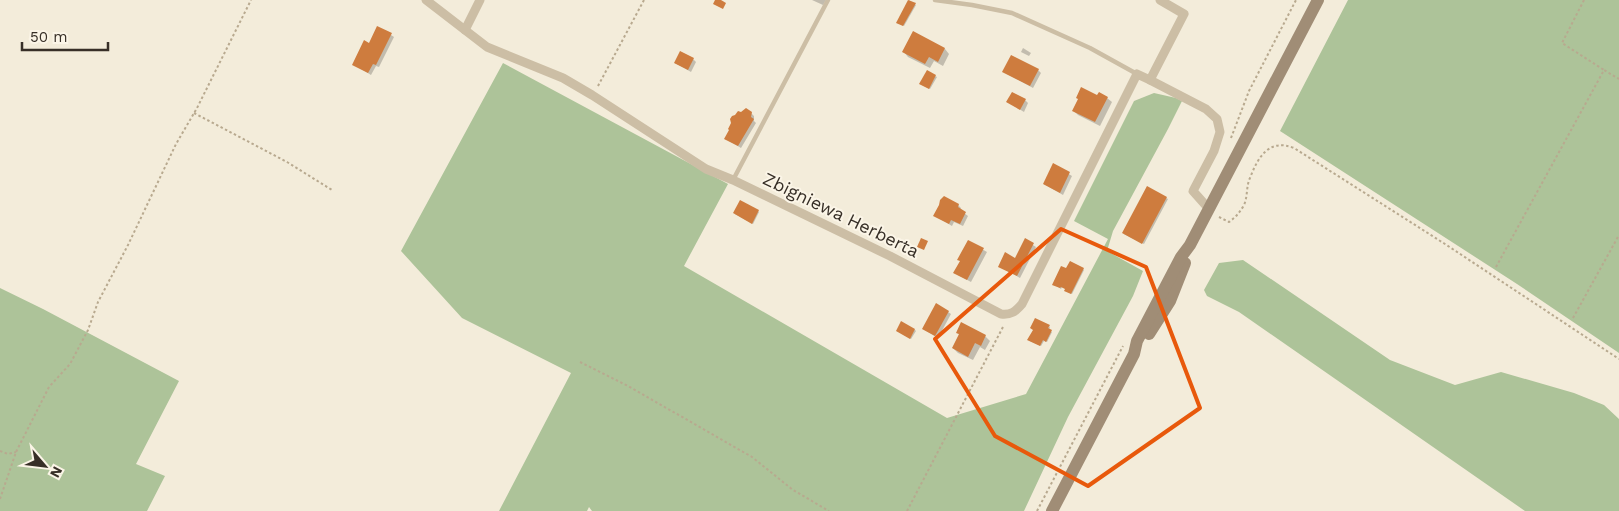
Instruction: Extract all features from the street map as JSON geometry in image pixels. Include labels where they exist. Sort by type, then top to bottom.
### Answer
[{"type":"main road","points":[[1052,511],[1134,354],[1138,341],[1181,257],[1190,245],[1318,0]]},
{"type":"street","name":"Zbigniewa Herberta","points":[[426,0],[487,47],[563,78],[706,169],[733,180],[890,256],[1001,314],[1010,315]]},
{"type":"street","points":[[465,30],[480,0]]},
{"type":"street","points":[[1150,80],[1184,14],[1160,0]]},
{"type":"street","points":[[1010,315],[1022,304],[1137,74],[1206,109],[1217,119],[1220,132],[1214,151],[1193,190],[1209,209]]},
{"type":"lane","points":[[733,180],[828,0]]},
{"type":"lane","points":[[935,0],[972,5],[1012,14],[1090,48],[1137,74]]},
{"type":"path","points":[[0,499],[16,452],[49,387],[70,364],[88,330],[98,302],[128,245],[176,144],[194,113],[251,0]]},
{"type":"path","points":[[592,95],[644,0]]},
{"type":"path","points":[[1584,0],[1562,43],[1619,79]]},
{"type":"path","points":[[1496,267],[1604,70]]},
{"type":"path","points":[[194,113],[287,162],[332,190]]},
{"type":"path","points":[[1209,209],[1214,215],[1229,222],[1240,213],[1245,202],[1249,179],[1262,155],[1270,148],[1286,145],[1294,148],[1445,244],[1619,359]]},
{"type":"path","points":[[1573,318],[1619,235]]},
{"type":"path","points":[[907,511],[1010,315]]},
{"type":"path","points":[[580,362],[628,386],[752,456],[793,490],[829,511]]},
{"type":"path","points":[[0,451],[8,454],[16,452]]},
{"type":"highlighted area","points":[[1061,229],[1146,267],[1200,408],[1088,486],[995,436],[935,339]]},
{"type":"green space","points":[[1348,0],[1619,0],[1619,353],[1517,284],[1280,131]]},
{"type":"green space","points":[[503,63],[728,184],[684,266],[947,418],[1026,394],[1108,239],[1074,221],[1134,101],[1154,93],[1182,101],[1113,231],[1107,251],[1143,271],[1133,296],[1068,417],[1024,511],[592,511],[589,507],[587,511],[499,511],[571,373],[462,318],[401,251]]},
{"type":"green space","points":[[1243,260],[1390,360],[1455,385],[1501,372],[1574,393],[1604,405],[1619,419],[1619,511],[1525,511],[1239,312],[1207,296],[1204,290],[1219,263]]},
{"type":"green space","points":[[0,288],[179,381],[136,464],[165,476],[147,511],[0,511]]},
{"type":"building","points":[[715,0],[721,0],[726,3],[723,9],[713,4]]},
{"type":"building","points":[[908,0],[916,3],[903,26],[896,23]]},
{"type":"building","points":[[377,26],[392,33],[376,65],[373,64],[368,73],[352,65],[364,40],[369,43]]},
{"type":"building","points":[[913,31],[945,48],[938,62],[929,57],[925,64],[902,52]]},
{"type":"building","points":[[680,51],[694,58],[688,70],[674,63]]},
{"type":"building","points":[[1011,55],[1039,69],[1030,86],[1002,72]]},
{"type":"building","points":[[927,70],[936,75],[929,89],[919,84]]},
{"type":"building","points":[[1081,87],[1097,95],[1099,92],[1108,97],[1095,122],[1072,111]]},
{"type":"building","points":[[1012,92],[1026,99],[1020,110],[1006,102]]},
{"type":"building","points":[[746,108],[752,112],[751,117],[754,119],[738,146],[724,139],[729,130],[732,116]]},
{"type":"building","points":[[1053,163],[1070,172],[1060,193],[1043,184]]},
{"type":"building","points":[[1147,186],[1167,197],[1142,244],[1122,233]]},
{"type":"building","points":[[944,196],[959,204],[958,207],[966,212],[960,224],[951,220],[949,224],[933,216],[940,200]]},
{"type":"building","points":[[740,200],[759,210],[752,224],[733,213]]},
{"type":"building","points":[[921,238],[928,241],[924,250],[917,247]]},
{"type":"building","points":[[1025,238],[1034,243],[1017,276],[998,267],[1005,252],[1015,258]]},
{"type":"building","points":[[968,240],[984,248],[967,280],[953,273],[960,261],[957,260]]},
{"type":"building","points":[[1070,261],[1084,268],[1071,294],[1064,291],[1065,289],[1061,287],[1052,285],[1061,266],[1066,268]]},
{"type":"building","points":[[936,303],[949,311],[935,336],[922,329]]},
{"type":"building","points":[[1035,318],[1050,325],[1048,328],[1052,330],[1046,342],[1043,340],[1040,346],[1027,340],[1033,330],[1030,328]]},
{"type":"building","points":[[901,321],[915,329],[910,339],[896,331]]},
{"type":"building","points":[[961,322],[986,335],[981,346],[975,343],[968,357],[952,348],[959,334],[956,333]]}]
